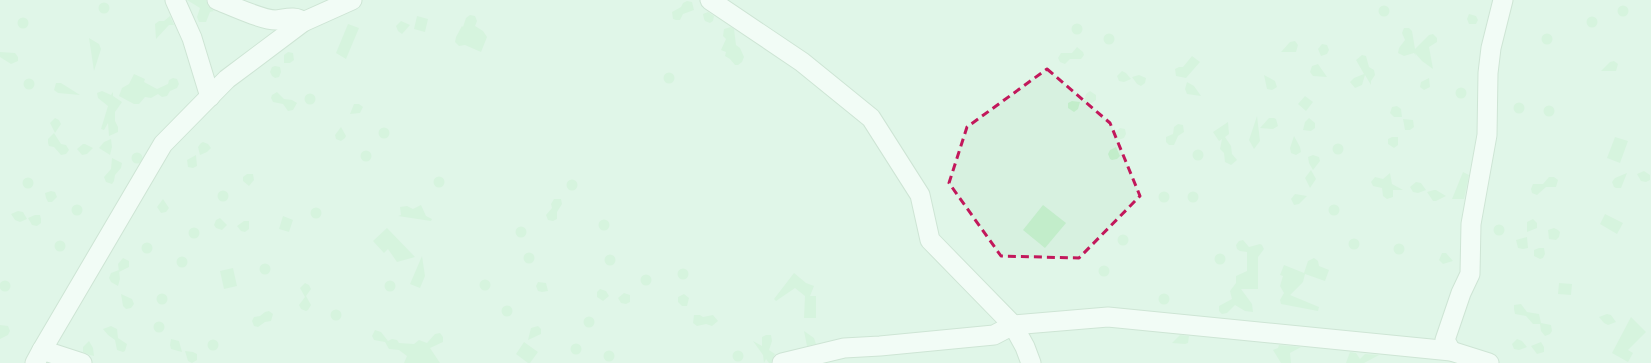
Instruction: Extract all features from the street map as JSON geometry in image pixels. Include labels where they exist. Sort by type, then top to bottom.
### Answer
[{"type":"street","points":[[176,0],[192,38],[210,97]]},
{"type":"street","points":[[217,0],[256,15],[276,20],[294,18],[300,19],[303,22]]},
{"type":"street","points":[[82,363],[39,356],[163,144],[227,79],[303,22],[352,0]]},
{"type":"street","points":[[710,0],[802,62],[870,118],[920,195],[930,240],[1013,325],[1025,347],[1031,363]]},
{"type":"street","points":[[1451,352],[1445,340],[1461,293],[1470,274],[1470,224],[1487,135],[1488,73],[1490,54],[1503,0]]},
{"type":"street","points":[[782,363],[844,348],[994,335],[1013,325],[1108,317],[1451,352],[1489,363]]},
{"type":"highlighted area","points":[[1047,69],[1110,123],[1140,196],[1079,258],[1001,256],[949,183],[967,127]]},
{"type":"shaded area","points":[[0,0],[1651,0],[1651,363],[0,363]]},
{"type":"building","points":[[187,0],[206,0],[208,6],[214,11],[210,12],[206,22],[199,22],[197,17],[200,8]]},
{"type":"building","points":[[687,1],[692,2],[694,10],[683,14],[680,20],[673,19],[672,12],[681,7],[683,3]]},
{"type":"building","points":[[104,2],[108,4],[110,8],[108,12],[104,14],[100,12],[98,8],[100,4]]},
{"type":"building","points":[[1384,5],[1388,7],[1390,11],[1388,15],[1384,17],[1380,15],[1378,11],[1380,7]]},
{"type":"building","points":[[1623,5],[1627,7],[1629,11],[1627,15],[1623,17],[1619,15],[1617,11],[1619,7]]},
{"type":"building","points":[[708,12],[714,16],[713,21],[710,23],[705,21],[703,14]]},
{"type":"building","points":[[1469,14],[1476,16],[1478,20],[1476,24],[1469,24],[1467,19]]},
{"type":"building","points":[[470,15],[475,16],[477,21],[475,26],[483,31],[487,37],[481,52],[465,45],[459,46],[455,42],[466,18]]},
{"type":"building","points":[[170,16],[174,25],[169,25],[156,39],[155,24],[159,21],[164,21]]},
{"type":"building","points":[[417,16],[428,19],[425,32],[414,29]]},
{"type":"building","points":[[1592,16],[1596,18],[1598,22],[1596,26],[1592,28],[1588,26],[1586,22],[1588,18]]},
{"type":"building","points":[[23,17],[27,19],[29,23],[27,27],[23,29],[19,27],[17,23],[19,19]]},
{"type":"building","points":[[401,21],[410,25],[402,34],[398,31],[396,26]]},
{"type":"building","points":[[1077,23],[1081,25],[1083,29],[1081,33],[1077,35],[1073,33],[1071,29],[1073,25]]},
{"type":"building","points":[[348,24],[359,28],[346,59],[336,53]]},
{"type":"building","points":[[731,27],[734,29],[736,45],[740,48],[744,57],[742,62],[738,65],[735,65],[725,56],[726,52],[721,50],[726,39],[723,36],[724,29]]},
{"type":"building","points":[[1404,28],[1409,28],[1412,31],[1415,49],[1429,35],[1433,34],[1437,38],[1437,42],[1429,47],[1433,69],[1422,61],[1415,53],[1416,56],[1414,53],[1404,56],[1398,53],[1399,48],[1405,40],[1402,33]]},
{"type":"building","points":[[1109,33],[1113,35],[1115,39],[1113,43],[1109,45],[1105,43],[1103,39],[1105,35]]},
{"type":"building","points":[[1545,34],[1549,34],[1551,35],[1551,43],[1545,44],[1542,41],[1542,37]]},
{"type":"building","points":[[89,38],[99,44],[101,49],[94,71]]},
{"type":"building","points":[[1295,41],[1298,45],[1296,52],[1281,52],[1290,42]]},
{"type":"building","points":[[1322,44],[1327,45],[1329,50],[1327,54],[1321,56],[1318,49]]},
{"type":"building","points":[[1077,47],[1083,52],[1084,55],[1081,59],[1070,59],[1065,64],[1060,62],[1058,58],[1061,53],[1072,53]]},
{"type":"building","points":[[0,52],[15,53],[18,57],[18,61],[11,64],[0,57]]},
{"type":"building","points":[[288,52],[293,53],[294,60],[290,63],[284,63],[284,55]]},
{"type":"building","points":[[1362,55],[1366,56],[1369,67],[1374,70],[1375,75],[1371,81],[1371,85],[1365,75],[1362,85],[1355,88],[1350,82],[1354,78],[1364,74],[1356,60]]},
{"type":"building","points":[[1192,56],[1200,62],[1186,78],[1176,76],[1175,69],[1183,67]]},
{"type":"building","points":[[1614,61],[1618,64],[1616,71],[1601,71],[1610,62]]},
{"type":"building","points":[[1318,64],[1327,77],[1313,76],[1310,72],[1312,66]]},
{"type":"building","points":[[272,67],[280,67],[281,72],[279,77],[275,78],[270,72]]},
{"type":"building","points":[[1122,71],[1131,79],[1124,82],[1119,81],[1117,76]]},
{"type":"building","points":[[667,73],[671,73],[673,74],[673,82],[667,83],[664,80],[664,76]]},
{"type":"building","points":[[134,74],[145,79],[144,82],[157,89],[168,84],[169,80],[173,78],[177,79],[179,84],[177,88],[170,91],[167,96],[162,97],[158,94],[151,98],[145,97],[139,104],[134,104],[119,96],[122,88],[129,84]]},
{"type":"building","points":[[1139,75],[1146,78],[1145,83],[1141,86],[1137,84],[1132,77]]},
{"type":"building","points":[[1264,75],[1275,81],[1277,87],[1272,90],[1267,89]]},
{"type":"building","points":[[1429,78],[1430,87],[1424,90],[1420,87],[1421,82]]},
{"type":"building","points":[[27,79],[31,79],[33,80],[33,88],[27,89],[24,86],[24,82]]},
{"type":"building","points":[[1187,82],[1194,86],[1201,96],[1187,94],[1185,89]]},
{"type":"building","points":[[56,83],[61,83],[80,95],[58,93],[54,90]]},
{"type":"building","points":[[1461,87],[1465,89],[1467,93],[1465,97],[1461,99],[1457,97],[1455,93],[1457,89]]},
{"type":"building","points":[[102,91],[111,95],[113,92],[113,96],[122,102],[115,112],[115,121],[118,127],[118,132],[109,136],[108,123],[104,130],[101,129],[108,106],[98,98],[97,93]]},
{"type":"building","points":[[1090,91],[1096,95],[1096,100],[1092,103],[1084,102],[1086,94]]},
{"type":"building","points":[[277,92],[284,99],[292,100],[297,103],[293,110],[288,111],[283,104],[273,102],[271,98],[272,95]]},
{"type":"building","points":[[310,93],[314,95],[316,99],[314,103],[310,105],[306,103],[304,99],[306,95]]},
{"type":"building","points":[[1305,96],[1313,102],[1306,111],[1298,104]]},
{"type":"building","points":[[1072,101],[1080,102],[1078,109],[1074,112],[1068,108],[1068,103]]},
{"type":"building","points":[[1519,102],[1523,104],[1525,108],[1523,112],[1519,114],[1515,112],[1513,108],[1515,104]]},
{"type":"building","points":[[354,104],[359,104],[363,107],[360,113],[350,114]]},
{"type":"building","points":[[1549,105],[1553,107],[1555,111],[1553,115],[1549,117],[1545,115],[1543,111],[1545,107]]},
{"type":"building","points":[[1397,106],[1401,109],[1402,117],[1394,117],[1390,113],[1392,107]]},
{"type":"building","points":[[1257,116],[1260,141],[1254,149],[1249,140]]},
{"type":"building","points":[[55,118],[59,120],[61,124],[55,133],[50,123]]},
{"type":"building","points":[[1269,118],[1276,119],[1278,126],[1273,129],[1260,128]]},
{"type":"building","points":[[1309,118],[1315,123],[1315,128],[1311,131],[1303,130],[1305,122]]},
{"type":"building","points":[[1403,119],[1413,120],[1414,127],[1410,130],[1405,130]]},
{"type":"building","points":[[1228,122],[1229,134],[1225,137],[1231,146],[1232,154],[1237,160],[1231,165],[1225,162],[1224,153],[1220,149],[1222,139],[1219,141],[1213,132]]},
{"type":"building","points":[[1178,124],[1183,125],[1184,132],[1178,136],[1174,145],[1169,145],[1166,142],[1166,137],[1173,134],[1174,127]]},
{"type":"building","points":[[341,127],[346,136],[341,141],[336,139],[335,135]]},
{"type":"building","points":[[384,127],[388,129],[390,133],[388,137],[384,139],[380,137],[378,133],[380,129]]},
{"type":"building","points":[[1120,128],[1125,129],[1126,134],[1124,138],[1118,140],[1115,133]]},
{"type":"building","points":[[54,133],[61,144],[66,145],[69,150],[66,154],[61,155],[54,147],[49,146],[48,139]]},
{"type":"building","points":[[1294,136],[1301,152],[1296,155],[1291,153],[1290,148]]},
{"type":"building","points":[[1398,137],[1398,145],[1394,148],[1388,144],[1388,139]]},
{"type":"building","points":[[1615,137],[1628,141],[1620,163],[1607,158]]},
{"type":"building","points":[[111,139],[112,147],[110,155],[99,148],[104,142]]},
{"type":"building","points":[[203,142],[208,144],[211,148],[207,152],[200,155],[198,147]]},
{"type":"building","points":[[1338,143],[1342,145],[1344,149],[1342,153],[1338,155],[1334,153],[1332,149],[1334,145]]},
{"type":"building","points":[[83,144],[93,148],[87,154],[82,155],[77,149]]},
{"type":"building","points":[[1116,147],[1120,156],[1117,159],[1112,160],[1108,154],[1110,150]]},
{"type":"building","points":[[1198,149],[1202,151],[1204,155],[1202,159],[1198,161],[1194,159],[1192,155],[1194,151]]},
{"type":"building","points":[[364,151],[368,151],[370,152],[370,160],[364,161],[361,158],[361,154]]},
{"type":"building","points":[[135,153],[139,153],[141,154],[141,162],[135,163],[132,160],[132,156]]},
{"type":"building","points":[[196,155],[197,166],[193,168],[188,167],[187,160]]},
{"type":"building","points":[[1313,155],[1319,157],[1320,161],[1313,170],[1309,163],[1308,157]]},
{"type":"building","points":[[112,158],[122,163],[121,168],[115,175],[112,184],[106,182],[104,177],[111,169]]},
{"type":"building","points":[[1311,170],[1316,179],[1310,188],[1305,178]]},
{"type":"building","points":[[1644,171],[1650,175],[1650,180],[1646,182],[1641,181],[1637,174]]},
{"type":"building","points":[[1463,172],[1469,175],[1464,199],[1452,199]]},
{"type":"building","points":[[1390,173],[1392,184],[1403,190],[1393,190],[1393,197],[1387,199],[1383,196],[1382,188],[1373,186],[1371,182],[1375,177],[1383,179]]},
{"type":"building","points":[[1627,173],[1621,188],[1614,187],[1612,182],[1615,178]]},
{"type":"building","points":[[247,174],[253,174],[254,180],[249,186],[243,181],[243,177]]},
{"type":"building","points":[[439,176],[443,178],[445,182],[443,186],[439,188],[435,186],[433,182],[435,178]]},
{"type":"building","points":[[28,177],[32,179],[34,183],[32,187],[28,189],[24,187],[22,183],[24,179]]},
{"type":"building","points":[[1549,177],[1554,177],[1558,180],[1556,187],[1546,187],[1537,195],[1532,193],[1531,189],[1533,184],[1543,184]]},
{"type":"building","points":[[572,179],[576,181],[578,185],[576,189],[572,191],[568,189],[566,185],[568,181]]},
{"type":"building","points":[[1416,182],[1421,183],[1426,190],[1418,193],[1413,192],[1410,187]]},
{"type":"building","points":[[223,190],[227,192],[229,196],[227,200],[223,202],[219,200],[217,196],[219,192]]},
{"type":"building","points":[[1434,190],[1446,196],[1433,201],[1427,192]]},
{"type":"building","points":[[51,191],[55,192],[57,197],[52,202],[48,202],[45,193]]},
{"type":"building","points":[[1164,191],[1168,193],[1170,197],[1168,201],[1164,203],[1160,201],[1158,197],[1160,193]]},
{"type":"building","points":[[1193,191],[1197,193],[1199,197],[1197,201],[1193,203],[1189,201],[1187,197],[1189,193]]},
{"type":"building","points":[[1295,194],[1307,196],[1299,204],[1294,205],[1291,199]]},
{"type":"building","points":[[163,199],[169,208],[166,212],[161,213],[157,207]]},
{"type":"building","points":[[554,199],[561,199],[562,204],[557,212],[557,219],[553,221],[548,220],[546,215],[552,208],[551,204]]},
{"type":"building","points":[[77,204],[81,206],[83,210],[81,214],[77,216],[73,214],[71,210],[73,206]]},
{"type":"building","points":[[1334,204],[1338,206],[1340,210],[1338,214],[1334,216],[1330,214],[1328,210],[1330,206]]},
{"type":"building","points":[[421,205],[426,216],[432,219],[431,221],[398,216],[401,215],[400,207],[407,206],[413,209]]},
{"type":"building","points":[[1043,205],[1066,223],[1045,248],[1023,230]]},
{"type":"building","points":[[316,207],[320,209],[322,213],[320,217],[316,219],[312,217],[310,213],[312,209]]},
{"type":"building","points":[[18,211],[23,212],[27,219],[20,222],[15,220],[11,214]]},
{"type":"building","points":[[1605,214],[1623,223],[1617,234],[1600,224]]},
{"type":"building","points":[[35,215],[40,215],[41,219],[41,223],[37,226],[32,225],[28,218]]},
{"type":"building","points":[[283,216],[293,220],[289,232],[279,229]]},
{"type":"building","points":[[220,218],[227,225],[222,230],[216,228],[214,225],[216,220]]},
{"type":"building","points":[[604,219],[608,221],[610,225],[608,229],[604,231],[600,229],[598,225],[600,221]]},
{"type":"building","points":[[1533,219],[1537,223],[1537,228],[1527,232],[1527,222]]},
{"type":"building","points":[[244,221],[249,221],[249,229],[245,232],[241,231],[237,226]]},
{"type":"building","points":[[1499,224],[1503,226],[1505,230],[1503,234],[1499,236],[1495,234],[1493,230],[1495,226]]},
{"type":"building","points":[[521,226],[525,228],[527,232],[525,236],[521,238],[517,236],[515,232],[517,228]]},
{"type":"building","points":[[194,227],[198,229],[200,233],[198,237],[194,239],[190,237],[188,233],[190,229]]},
{"type":"building","points":[[387,228],[415,257],[397,262],[388,249],[384,253],[373,241]]},
{"type":"building","points":[[1554,228],[1560,232],[1559,237],[1556,240],[1549,239],[1548,230]]},
{"type":"building","points":[[1123,234],[1127,236],[1129,240],[1127,244],[1123,246],[1119,244],[1117,240],[1119,236]]},
{"type":"building","points":[[1527,237],[1528,248],[1518,248],[1516,240]]},
{"type":"building","points":[[1354,238],[1358,240],[1360,244],[1358,248],[1354,250],[1350,248],[1348,244],[1350,240]]},
{"type":"building","points":[[60,240],[64,242],[66,246],[64,250],[60,252],[56,250],[54,246],[56,242]]},
{"type":"building","points":[[1243,240],[1249,247],[1260,244],[1264,249],[1258,257],[1258,289],[1241,289],[1252,304],[1253,312],[1245,311],[1235,305],[1227,313],[1222,314],[1219,311],[1219,306],[1232,299],[1230,291],[1236,283],[1236,276],[1247,271],[1247,252],[1240,251],[1237,249],[1236,245],[1239,241]]},
{"type":"building","points":[[147,242],[151,244],[153,248],[151,252],[147,254],[143,252],[141,248],[143,244]]},
{"type":"building","points":[[1399,243],[1403,245],[1405,249],[1403,253],[1399,255],[1395,253],[1393,249],[1395,245]]},
{"type":"building","points":[[1544,248],[1545,254],[1543,258],[1540,259],[1534,256],[1534,250]]},
{"type":"building","points":[[529,252],[533,254],[535,258],[533,262],[529,264],[525,262],[523,258],[525,254]]},
{"type":"building","points":[[1220,253],[1224,255],[1226,259],[1224,263],[1220,265],[1216,263],[1214,259],[1216,255]]},
{"type":"building","points":[[1442,253],[1446,253],[1453,261],[1443,264],[1439,260]]},
{"type":"building","points":[[610,254],[614,256],[616,260],[614,264],[610,266],[606,264],[604,260],[606,256]]},
{"type":"building","points":[[182,256],[186,258],[188,262],[186,266],[182,268],[178,266],[176,262],[178,258]]},
{"type":"building","points":[[422,256],[425,276],[420,288],[410,284]]},
{"type":"building","points":[[123,258],[129,261],[129,267],[119,272],[118,264]]},
{"type":"building","points":[[1314,258],[1318,261],[1319,266],[1329,270],[1325,281],[1305,274],[1303,282],[1290,295],[1319,307],[1318,311],[1281,304],[1280,300],[1284,293],[1280,286],[1283,276],[1280,275],[1284,265],[1304,273],[1308,261]]},
{"type":"building","points":[[265,263],[269,265],[271,269],[269,273],[265,275],[261,273],[259,269],[261,265]]},
{"type":"building","points":[[1104,265],[1108,267],[1110,271],[1108,275],[1104,277],[1100,275],[1098,271],[1100,267]]},
{"type":"building","points":[[233,268],[237,286],[224,289],[220,271]]},
{"type":"building","points":[[683,268],[687,270],[689,274],[687,278],[683,280],[679,278],[677,274],[679,270]]},
{"type":"building","points":[[119,270],[120,279],[118,286],[111,282],[109,278],[111,273]]},
{"type":"building","points":[[794,273],[806,283],[814,286],[810,296],[816,296],[816,318],[804,318],[805,296],[795,288],[776,301],[774,299]]},
{"type":"building","points":[[646,274],[650,276],[652,280],[650,284],[646,286],[642,284],[640,280],[642,276]]},
{"type":"building","points":[[485,279],[489,281],[491,285],[489,289],[485,291],[481,289],[479,285],[481,281]]},
{"type":"building","points":[[5,280],[9,282],[11,286],[9,290],[5,292],[1,290],[-1,286],[1,282]]},
{"type":"building","points":[[390,280],[394,282],[396,286],[394,290],[390,292],[386,290],[384,286],[386,282]]},
{"type":"building","points":[[538,282],[546,283],[548,291],[538,291],[536,286]]},
{"type":"building","points":[[305,283],[309,285],[311,289],[306,296],[311,305],[306,311],[301,309],[299,305],[305,297],[300,288]]},
{"type":"building","points":[[1559,283],[1572,284],[1571,295],[1558,294]]},
{"type":"building","points":[[600,289],[606,291],[609,296],[603,301],[597,297],[597,292]]},
{"type":"building","points":[[162,293],[166,295],[168,299],[166,303],[162,305],[158,303],[156,299],[158,295]]},
{"type":"building","points":[[624,293],[630,295],[630,302],[626,304],[621,303],[618,298]]},
{"type":"building","points":[[1164,293],[1168,295],[1170,299],[1168,303],[1164,305],[1160,303],[1158,299],[1160,295]]},
{"type":"building","points":[[121,294],[132,299],[134,304],[131,308],[126,309],[123,306]]},
{"type":"building","points":[[684,294],[689,298],[687,306],[682,306],[678,302],[678,297]]},
{"type":"building","points":[[1521,304],[1527,312],[1539,314],[1541,323],[1551,325],[1552,331],[1550,334],[1545,336],[1541,331],[1540,324],[1533,324],[1526,316],[1515,314],[1514,305]]},
{"type":"building","points":[[507,305],[511,307],[513,311],[511,315],[507,317],[503,315],[501,311],[503,307]]},
{"type":"building","points":[[336,309],[340,311],[342,315],[340,319],[336,321],[332,319],[330,315],[332,311]]},
{"type":"building","points":[[269,311],[273,314],[271,321],[265,322],[258,327],[254,326],[252,321],[254,317],[260,316]]},
{"type":"building","points":[[1607,314],[1611,315],[1616,322],[1608,325],[1604,323],[1599,317]]},
{"type":"building","points":[[694,315],[700,315],[703,317],[713,315],[718,321],[712,326],[706,324],[697,326],[693,323]]},
{"type":"building","points":[[589,316],[593,318],[595,322],[593,326],[589,328],[585,326],[583,322],[585,318]]},
{"type":"building","points":[[1631,317],[1646,332],[1628,350],[1633,353],[1628,362],[1612,353]]},
{"type":"building","points":[[159,321],[163,323],[165,327],[163,331],[159,333],[155,331],[153,327],[155,323]]},
{"type":"building","points":[[0,325],[8,326],[10,331],[8,335],[0,339]]},
{"type":"building","points":[[111,326],[117,329],[118,338],[127,344],[125,351],[123,352],[117,350],[115,340],[103,329]]},
{"type":"building","points":[[538,326],[541,329],[541,334],[528,340],[531,328]]},
{"type":"building","points":[[375,330],[381,332],[388,341],[392,339],[397,340],[399,343],[414,344],[419,340],[427,343],[435,334],[440,333],[443,337],[443,342],[430,348],[440,363],[404,363],[407,356],[399,350],[389,349],[385,342],[374,340],[372,336]]},
{"type":"building","points":[[804,331],[814,338],[816,344],[807,346]]},
{"type":"building","points":[[771,335],[772,341],[769,350],[775,354],[771,363],[769,363],[766,359],[764,363],[763,355],[753,341],[762,346],[762,337]]},
{"type":"building","points":[[1180,335],[1189,336],[1188,343],[1172,343]]},
{"type":"building","points":[[171,339],[179,341],[182,352],[171,349]]},
{"type":"building","points":[[213,339],[217,341],[219,345],[217,349],[213,351],[209,349],[207,345],[209,341]]},
{"type":"building","points":[[1517,339],[1522,341],[1527,347],[1519,350],[1514,349],[1512,344]]},
{"type":"building","points":[[89,341],[93,348],[94,356],[83,352],[83,347]]},
{"type":"building","points":[[524,342],[538,352],[530,363],[516,354]]},
{"type":"building","points":[[1541,342],[1544,347],[1544,352],[1537,354],[1531,346]]},
{"type":"building","points":[[576,343],[580,345],[582,349],[580,353],[576,355],[572,353],[570,349],[572,345]]},
{"type":"building","points":[[1279,345],[1301,347],[1290,353],[1291,363],[1281,363],[1273,350],[1278,348]]},
{"type":"building","points":[[609,350],[613,352],[615,356],[613,360],[609,362],[605,360],[603,356],[605,352]]},
{"type":"building","points":[[738,350],[742,352],[744,356],[742,360],[738,362],[734,360],[732,356],[734,352]]},
{"type":"building","points":[[185,351],[197,354],[197,360],[192,363],[188,361]]},
{"type":"building","points":[[1350,352],[1356,353],[1360,359],[1365,354],[1379,355],[1364,363],[1346,363]]}]
